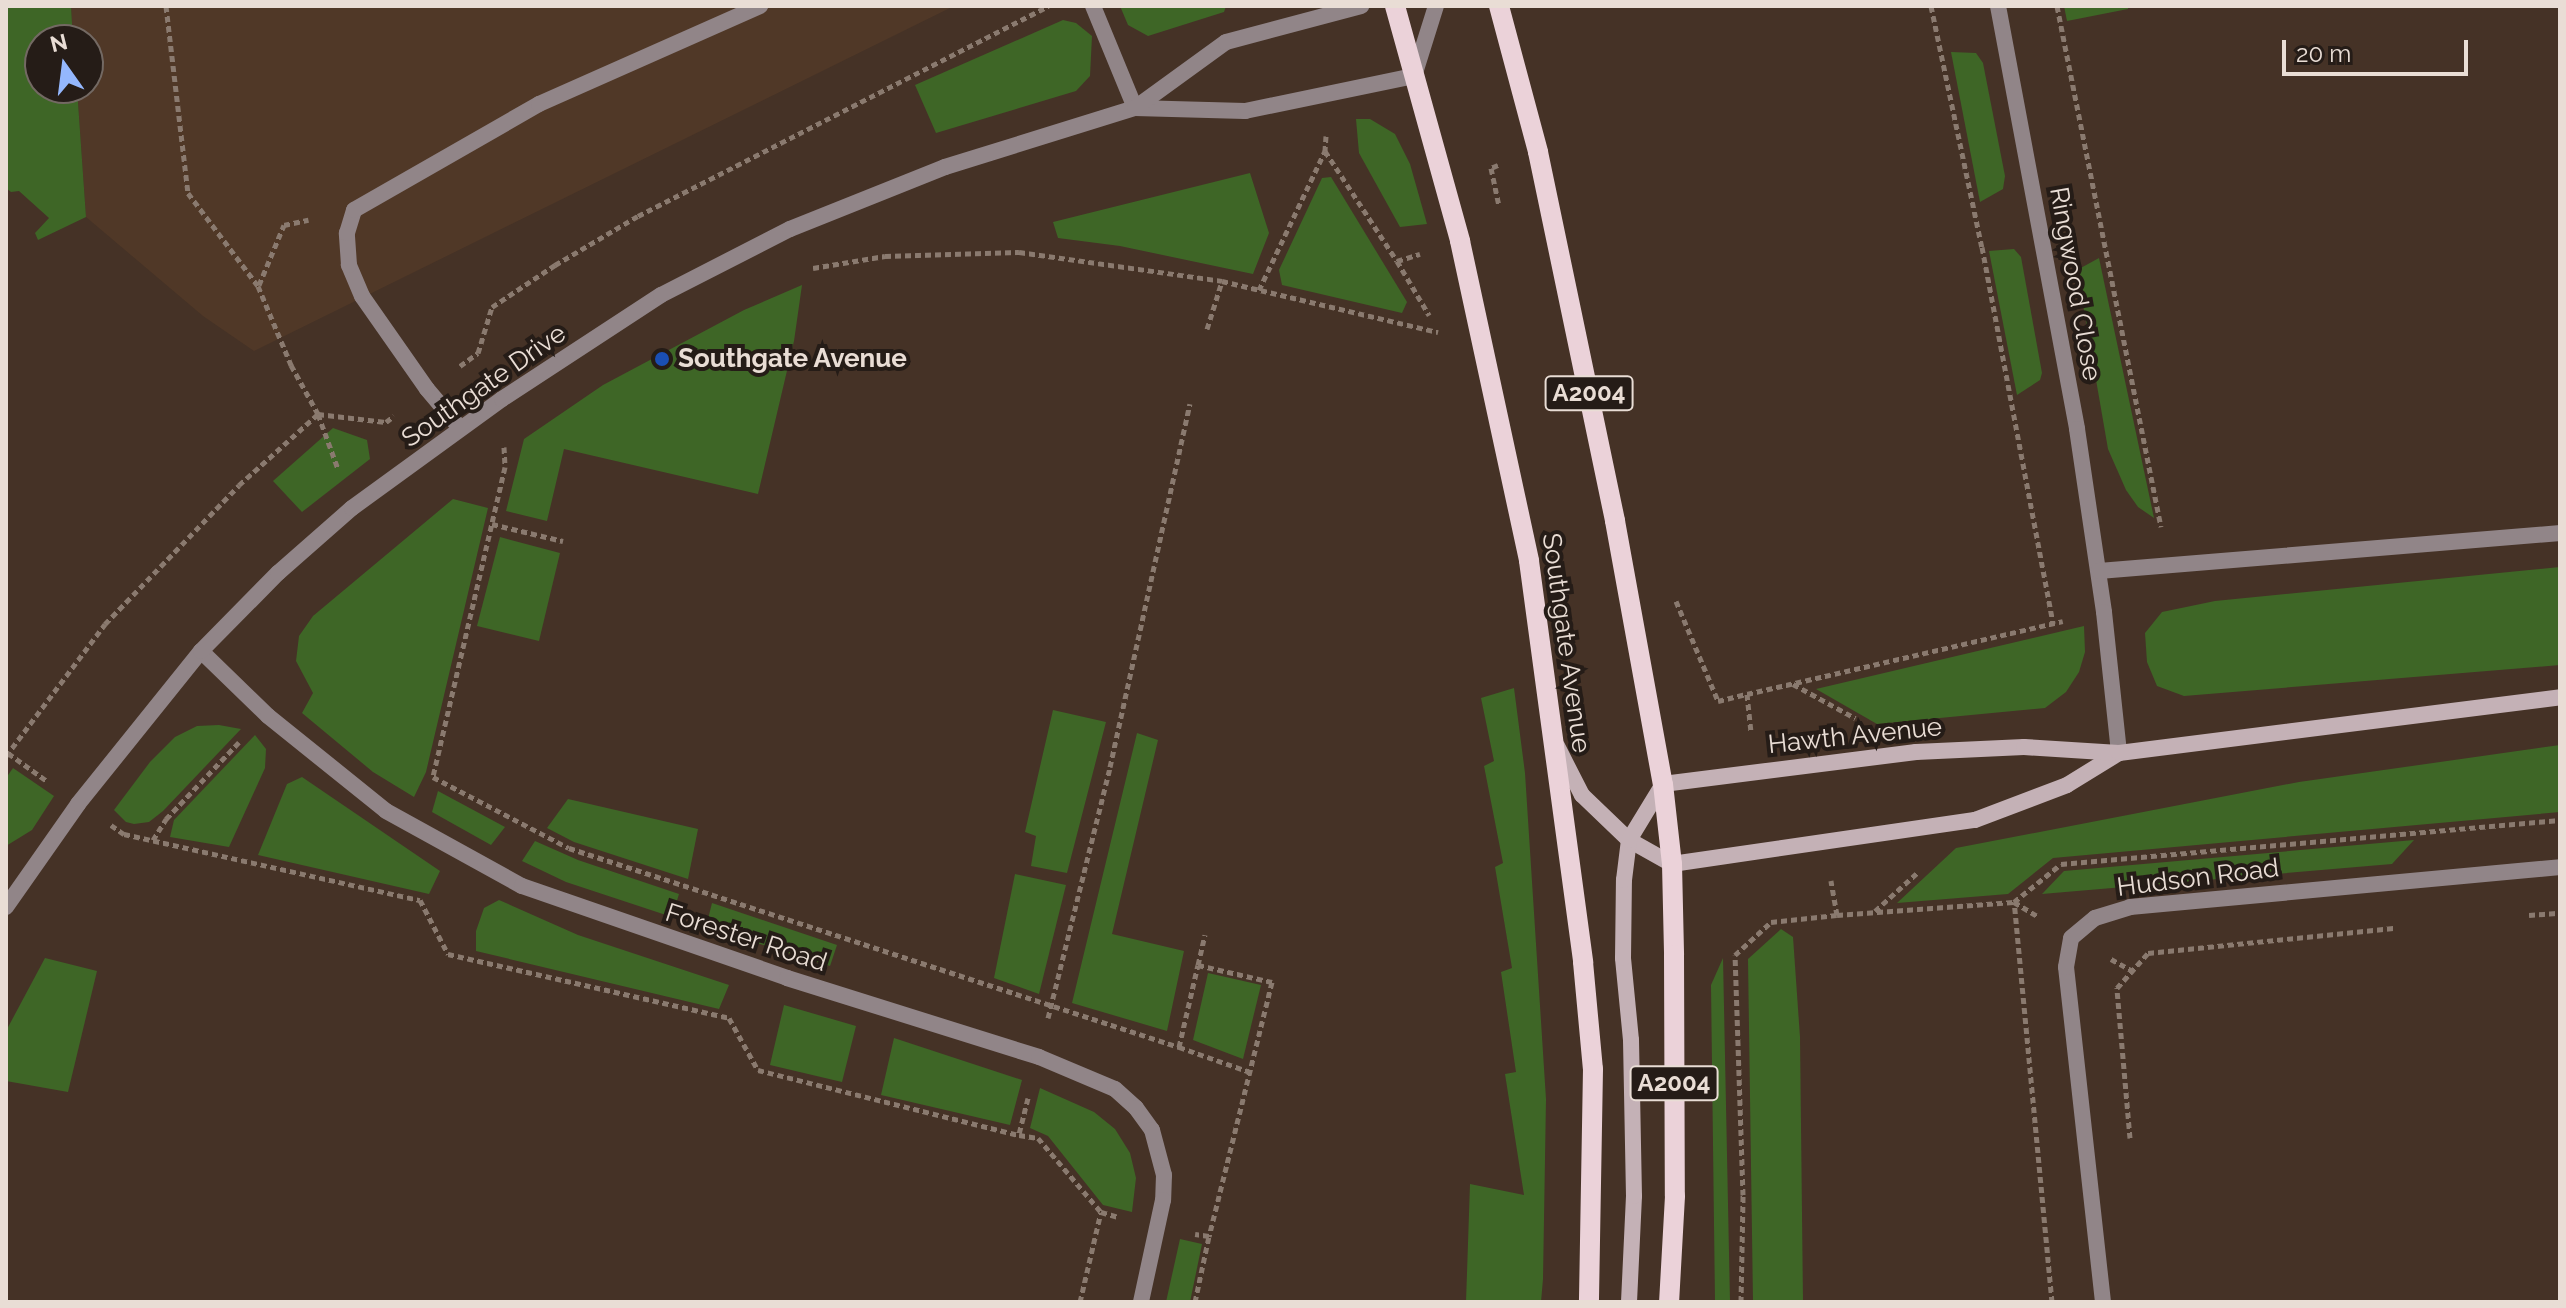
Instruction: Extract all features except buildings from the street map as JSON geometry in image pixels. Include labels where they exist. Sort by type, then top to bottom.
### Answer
[{"type":"main road","name":"Southgate Avenue","points":[[1395,6],[1460,241],[1516,485],[1554,741],[1583,962],[1593,1069],[1589,1302]]},
{"type":"main road","name":"A2004","points":[[1499,6],[1538,152],[1615,521],[1663,784],[1672,864],[1675,1196],[1669,1302]]},
{"type":"street","points":[[460,428],[427,389],[362,296],[349,265],[347,233],[354,210],[539,104],[760,6]]},
{"type":"street","points":[[1093,6],[1135,108]]},
{"type":"street","name":"Southgate Drive","points":[[6,907],[78,804],[201,651],[278,573],[352,508],[502,399],[661,295],[790,229],[945,167],[1135,108],[1226,42],[1361,6]]},
{"type":"street","points":[[1414,76],[1436,6]]},
{"type":"street","name":"Ringwood Close","points":[[1998,6],[2056,305],[2099,571],[2119,753]]},
{"type":"street","name":"Southgate Drive","points":[[1135,108],[1245,111],[1414,76]]},
{"type":"street","points":[[2099,571],[2560,533]]},
{"type":"street","name":"Forester Road","points":[[201,651],[266,713],[386,811],[522,886],[787,978],[1039,1057],[1115,1089],[1136,1108],[1152,1130],[1164,1175],[1158,1227],[1141,1302]]},
{"type":"street","name":"Hawth Avenue","points":[[1663,784],[1916,752],[2024,747],[2119,753],[2560,697]]},
{"type":"street","points":[[1554,741],[1582,795],[1629,840],[1672,864]]},
{"type":"street","name":"Hawth Avenue","points":[[1672,864],[1975,820],[2067,785],[2119,753]]},
{"type":"street","points":[[1629,1302],[1633,1181],[1631,1040],[1623,958],[1624,880],[1629,840],[1663,784]]},
{"type":"street","name":"Hudson Road","points":[[2071,938],[2095,918],[2130,907],[2560,867]]},
{"type":"street","points":[[2071,938],[2066,967],[2103,1302]]},
{"type":"path","points":[[166,6],[188,193],[258,286],[291,365],[318,414],[352,508]]},
{"type":"path","points":[[1048,6],[678,195],[555,265],[492,307],[478,353],[386,422],[318,414],[239,485],[105,624],[7,755],[124,834],[420,900],[448,954],[729,1018],[758,1070],[1038,1138],[1101,1212],[1209,1236]]},
{"type":"path","points":[[1931,6],[1982,247],[2053,623]]},
{"type":"path","points":[[2057,6],[2169,565]]},
{"type":"path","points":[[1259,290],[1325,151]]},
{"type":"path","points":[[258,286],[284,225],[354,210]]},
{"type":"path","points":[[790,229],[813,268],[885,256],[1019,252],[1222,281],[1440,333],[1397,261]]},
{"type":"path","points":[[1207,329],[1222,281]]},
{"type":"path","points":[[502,399],[505,467],[433,777],[569,848],[1250,1072]]},
{"type":"path","points":[[1019,1135],[1110,767],[1190,404]]},
{"type":"path","points":[[492,524],[563,541]]},
{"type":"path","points":[[1673,585],[1718,701],[2104,612]]},
{"type":"path","points":[[1747,694],[1755,771]]},
{"type":"path","points":[[153,840],[166,819],[266,713]]},
{"type":"path","points":[[1741,1302],[1743,1195],[1735,955],[1771,922],[2014,902],[2061,864],[2560,820]]},
{"type":"path","points":[[1825,842],[1837,915]]},
{"type":"path","points":[[2014,902],[2071,938],[2131,970]]},
{"type":"path","points":[[2014,902],[2052,1302]]},
{"type":"path","points":[[2516,916],[2560,913]]},
{"type":"path","points":[[2131,1145],[2117,988],[2148,953],[2403,927]]},
{"type":"path","points":[[1179,1047],[1205,935]]},
{"type":"path","points":[[1195,1302],[1272,982],[1198,965]]},
{"type":"path","points":[[1080,1302],[1101,1212]]},
{"type":"shaded area","points":[[71,6],[954,6],[254,351],[203,316],[86,217],[78,104],[104,104],[104,24],[72,24]]},
{"type":"green space","points":[[6,6],[71,6],[72,24],[24,24],[24,104],[78,104],[86,217],[38,240],[35,233],[49,218],[19,191],[11,192],[6,188]]},
{"type":"green space","points":[[1120,6],[1226,6],[1224,12],[1148,36],[1128,25]]},
{"type":"green space","points":[[2064,6],[2128,6],[2128,9],[2067,21]]},
{"type":"green space","points":[[1063,20],[1076,23],[1092,36],[1090,76],[1076,91],[936,133],[915,85]]},
{"type":"green space","points":[[1951,52],[1976,53],[1983,63],[2005,176],[2003,189],[1980,202]]},
{"type":"green space","points":[[1356,119],[1370,119],[1395,134],[1410,164],[1427,224],[1400,227],[1359,153]]},
{"type":"green space","points":[[1250,173],[1269,233],[1253,274],[1120,246],[1058,238],[1053,222]]},
{"type":"green space","points":[[1331,177],[1407,302],[1402,313],[1282,285],[1279,270],[1322,178]]},
{"type":"green space","points":[[2014,249],[2021,257],[2042,373],[2040,380],[2017,395],[1989,251]]},
{"type":"green space","points":[[2099,258],[2154,518],[2138,507],[2126,490],[2108,449],[2077,270]]},
{"type":"green space","points":[[802,285],[794,341],[758,494],[564,449],[547,521],[506,511],[524,439],[603,385],[744,310]]},
{"type":"green space","points":[[333,428],[367,440],[370,459],[302,512],[273,481]]},
{"type":"green space","points":[[453,499],[488,508],[426,772],[414,797],[373,772],[302,713],[313,693],[296,661],[299,636],[313,616]]},
{"type":"green space","points":[[500,537],[560,553],[539,641],[477,626]]},
{"type":"green space","points":[[2560,567],[2560,665],[2184,696],[2157,686],[2147,662],[2145,633],[2162,612],[2215,601]]},
{"type":"green space","points":[[2084,626],[2085,652],[2079,672],[2066,692],[2045,708],[1877,724],[1816,689]]},
{"type":"green space","points":[[1514,688],[1525,773],[1546,1099],[1543,1279],[1541,1302],[1466,1302],[1470,1184],[1524,1195],[1505,1074],[1516,1072],[1501,972],[1512,968],[1495,867],[1503,863],[1484,766],[1494,761],[1481,698]]},
{"type":"green space","points":[[1053,710],[1106,722],[1067,873],[1031,866],[1036,836],[1025,832]]},
{"type":"green space","points":[[219,725],[241,729],[163,811],[149,822],[134,824],[126,822],[114,810],[150,762],[175,737],[197,726]]},
{"type":"green space","points":[[1137,733],[1158,740],[1112,934],[1184,951],[1167,1031],[1072,1003]]},
{"type":"green space","points":[[255,735],[266,749],[265,768],[229,847],[170,837],[174,820]]},
{"type":"green space","points":[[2560,745],[2560,812],[2053,858],[2008,894],[1897,903],[1956,848],[2299,782]]},
{"type":"green space","points":[[13,768],[54,796],[32,830],[6,846],[6,778]]},
{"type":"green space","points":[[302,777],[440,871],[429,894],[258,855],[287,784]]},
{"type":"green space","points":[[438,791],[505,827],[491,845],[432,812]]},
{"type":"green space","points":[[568,799],[698,829],[688,879],[574,842],[547,828]]},
{"type":"green space","points":[[2414,840],[2392,864],[2042,894],[2064,871]]},
{"type":"green space","points":[[535,841],[578,860],[679,894],[672,917],[566,882],[522,861]]},
{"type":"green space","points":[[1015,874],[1066,885],[1039,994],[994,978]]},
{"type":"green space","points":[[499,900],[578,935],[729,985],[719,1009],[476,951],[476,931],[484,908]]},
{"type":"green space","points":[[712,903],[837,945],[830,966],[706,927]]},
{"type":"green space","points":[[1781,929],[1793,937],[1800,1037],[1803,1302],[1753,1302],[1748,959]]},
{"type":"green space","points":[[45,958],[97,971],[68,1092],[6,1081],[6,1031]]},
{"type":"green space","points":[[1723,958],[1730,1302],[1715,1302],[1711,985]]},
{"type":"green space","points":[[1208,973],[1261,985],[1243,1059],[1193,1040]]},
{"type":"green space","points":[[784,1005],[856,1026],[842,1082],[770,1065]]},
{"type":"green space","points":[[894,1038],[1022,1080],[1010,1125],[881,1095]]},
{"type":"green space","points":[[1040,1088],[1094,1112],[1115,1129],[1130,1153],[1136,1178],[1132,1212],[1103,1205],[1048,1136],[1030,1128]]},
{"type":"green space","points":[[1180,1239],[1202,1244],[1190,1302],[1166,1302]]},
{"type":"place","name":"Southgate Avenue","points":[[662,359]]}]
